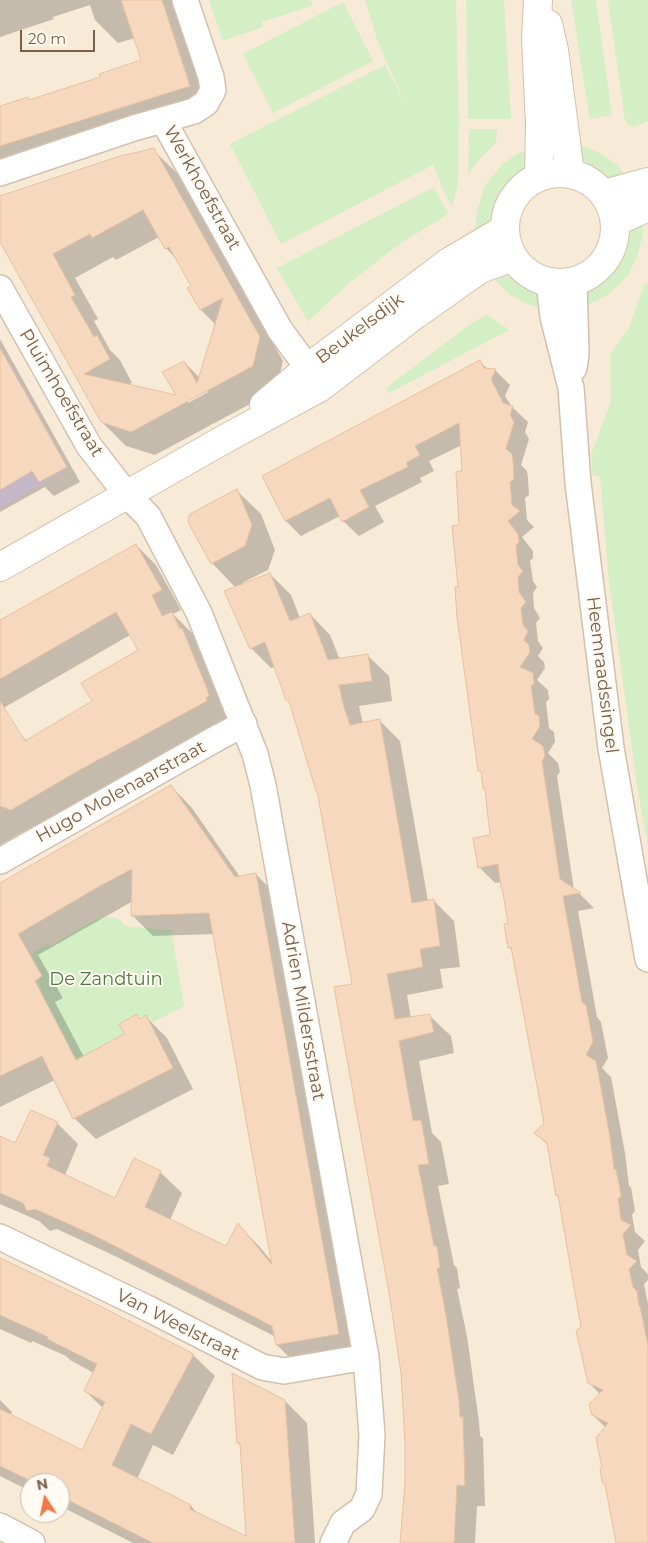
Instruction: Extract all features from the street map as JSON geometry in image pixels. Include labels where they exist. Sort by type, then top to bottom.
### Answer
[{"type":"main road","points":[[538,0],[536,39],[540,125],[539,176]]},
{"type":"main road","points":[[542,0],[554,50],[570,173]]},
{"type":"main road","points":[[554,173],[570,173],[589,180],[604,194],[612,207],[615,235],[612,248],[606,259],[597,269],[586,276],[561,282],[535,277],[513,257],[507,244],[505,230],[507,213],[513,198],[525,185],[539,176],[554,173]]},
{"type":"main road","points":[[604,194],[648,182]]},
{"type":"main road","points":[[615,222],[648,207]]},
{"type":"main road","name":"Beukelsdijk","points":[[314,378],[449,262],[505,230]]},
{"type":"main road","name":"Beukelsdijk","points":[[0,567],[224,440],[314,378],[412,317],[480,268],[513,257]]},
{"type":"street","name":"Werkhoefstraat","points":[[185,0],[211,77],[213,90],[206,103],[194,111],[163,120],[280,330],[314,378]]},
{"type":"street","points":[[0,173],[163,120]]},
{"type":"street","name":"Heemraadssingel","points":[[561,282],[576,354],[571,388],[578,483],[611,748],[648,959]]},
{"type":"street","name":"Pluimhoefstraat","points":[[0,288],[89,446],[127,495]]},
{"type":"street","name":"Adrien Mildersstraat","points":[[127,495],[148,516],[199,613],[244,724],[255,754],[263,785],[366,1357],[372,1436],[369,1494],[362,1509],[343,1523],[333,1543]]},
{"type":"street","name":"Hugo Molenaarstraat","points":[[0,861],[244,724]]},
{"type":"street","name":"Van Weelstraat","points":[[0,1237],[150,1309],[262,1367],[284,1371],[366,1357]]},
{"type":"street","points":[[1,1532],[32,1543]]},
{"type":"shaded area","points":[[0,0],[648,0],[648,1543],[0,1543]]},
{"type":"shaded area","points":[[0,345],[69,468],[0,508]]},
{"type":"green space","points":[[209,0],[311,0],[312,6],[262,22],[263,27],[223,41]]},
{"type":"green space","points":[[365,0],[456,0],[459,119],[458,184],[452,207],[433,165],[281,244],[230,144],[385,65],[407,108],[378,42]]},
{"type":"green space","points":[[466,0],[504,0],[511,119],[468,119]]},
{"type":"green space","points":[[571,0],[596,0],[612,115],[590,119]]},
{"type":"green space","points":[[608,0],[648,0],[648,121],[634,127],[625,120]]},
{"type":"green space","points":[[343,2],[373,61],[273,113],[243,54]]},
{"type":"green space","points":[[469,129],[497,129],[496,143],[484,154],[468,174]]},
{"type":"green space","points":[[580,145],[602,154],[618,166],[628,178],[611,179],[595,172],[583,159],[579,151]]},
{"type":"green space","points":[[532,147],[526,166],[502,195],[491,220],[486,226],[475,233],[477,210],[487,183],[502,165],[517,154]]},
{"type":"green space","points":[[434,187],[448,214],[398,245],[349,283],[308,321],[277,268]]},
{"type":"green space","points":[[643,223],[643,234],[638,254],[628,275],[609,294],[586,306],[585,299],[588,292],[610,268],[628,234],[634,227]]},
{"type":"green space","points":[[501,275],[515,278],[528,285],[540,298],[542,309],[527,304],[509,294],[492,277]]},
{"type":"green space","points":[[648,283],[648,846],[637,785],[609,581],[600,477],[593,476],[591,455],[611,401],[610,355],[629,328],[644,285]]},
{"type":"green space","points":[[487,315],[509,330],[389,393],[385,389],[469,325]]},
{"type":"green space","name":"De Zandtuin","points":[[109,917],[120,919],[123,924],[130,927],[171,930],[184,1006],[124,1037],[122,1035],[101,1046],[105,1055],[80,1068],[42,993],[39,979],[43,976],[31,954],[48,944],[50,946],[97,919]]},
{"type":"building","points":[[121,0],[162,0],[190,86],[0,146],[0,106],[28,97],[29,100],[100,77],[99,74],[141,60]]},
{"type":"building","points":[[154,148],[260,337],[253,366],[131,432],[101,422],[0,242],[0,196],[126,155]],"holes":[[[143,210],[165,249],[169,247],[191,286],[187,288],[200,310],[223,298],[197,383],[184,361],[162,372],[176,395],[84,374],[110,359],[97,335],[94,337],[71,297],[75,295],[53,254],[90,234],[92,238]]]},
{"type":"building","points":[[0,348],[67,467],[39,482],[32,471],[0,490]]},
{"type":"building","points":[[480,360],[484,368],[496,369],[491,379],[503,403],[513,406],[510,415],[514,422],[506,449],[512,454],[513,461],[514,479],[510,482],[512,505],[520,511],[508,521],[518,534],[519,542],[516,545],[518,565],[523,571],[518,577],[519,592],[526,602],[521,608],[523,625],[528,631],[524,640],[529,645],[530,652],[520,667],[533,673],[534,683],[531,686],[535,714],[539,716],[540,726],[532,739],[543,746],[545,756],[542,761],[560,879],[581,893],[563,896],[582,1002],[586,1005],[593,1042],[586,1055],[596,1061],[614,1169],[616,1170],[620,1189],[621,1196],[618,1199],[621,1220],[631,1225],[623,1234],[627,1255],[637,1261],[629,1269],[633,1287],[637,1291],[648,1346],[648,1543],[616,1543],[605,1484],[602,1482],[600,1468],[602,1468],[596,1438],[608,1423],[592,1415],[589,1404],[603,1390],[588,1383],[576,1331],[581,1327],[547,1143],[534,1133],[544,1123],[511,947],[508,948],[504,924],[508,923],[498,864],[478,868],[473,838],[490,835],[485,789],[483,789],[481,771],[478,771],[457,617],[455,587],[458,587],[452,526],[459,525],[456,472],[462,471],[459,423],[415,446],[420,455],[406,463],[408,467],[360,490],[369,507],[342,522],[330,498],[285,521],[262,476]]},
{"type":"building","points":[[237,489],[252,525],[245,546],[211,564],[188,522],[190,514]]},
{"type":"building","points":[[136,544],[162,590],[152,595],[162,616],[172,612],[180,629],[182,628],[206,686],[209,696],[206,698],[207,701],[83,768],[11,810],[0,806],[0,701],[25,741],[92,701],[81,683],[138,650],[116,612],[0,679],[0,620]]},
{"type":"building","points":[[270,573],[290,621],[310,613],[328,660],[368,654],[372,681],[339,685],[344,707],[350,725],[380,719],[412,903],[434,899],[440,946],[420,949],[423,967],[387,974],[395,1019],[430,1014],[434,1032],[399,1041],[413,1121],[421,1120],[429,1164],[418,1165],[434,1246],[437,1246],[440,1268],[437,1268],[446,1315],[460,1417],[463,1417],[465,1486],[457,1485],[454,1543],[400,1543],[405,1483],[401,1373],[390,1298],[334,987],[352,984],[317,791],[289,701],[286,700],[265,642],[250,649],[224,591]]},
{"type":"building","points":[[171,785],[235,877],[256,873],[339,1334],[276,1345],[272,1326],[95,1236],[35,1209],[27,1211],[23,1203],[0,1193],[0,1136],[15,1143],[31,1110],[58,1122],[43,1155],[50,1158],[47,1166],[115,1198],[134,1158],[161,1171],[145,1207],[226,1246],[238,1223],[272,1265],[209,913],[131,916],[132,869],[18,934],[42,976],[35,981],[76,1060],[124,1034],[119,1024],[137,1014],[140,1019],[146,1015],[173,1068],[73,1119],[42,1056],[0,1076],[0,883]]},
{"type":"building","points":[[0,1258],[194,1354],[151,1434],[131,1424],[112,1465],[191,1505],[190,1509],[246,1536],[240,1443],[237,1443],[232,1373],[285,1400],[295,1543],[153,1543],[70,1501],[70,1473],[20,1473],[20,1476],[0,1466],[0,1409],[82,1450],[105,1402],[84,1391],[97,1364],[47,1339],[48,1337],[0,1315]]}]
